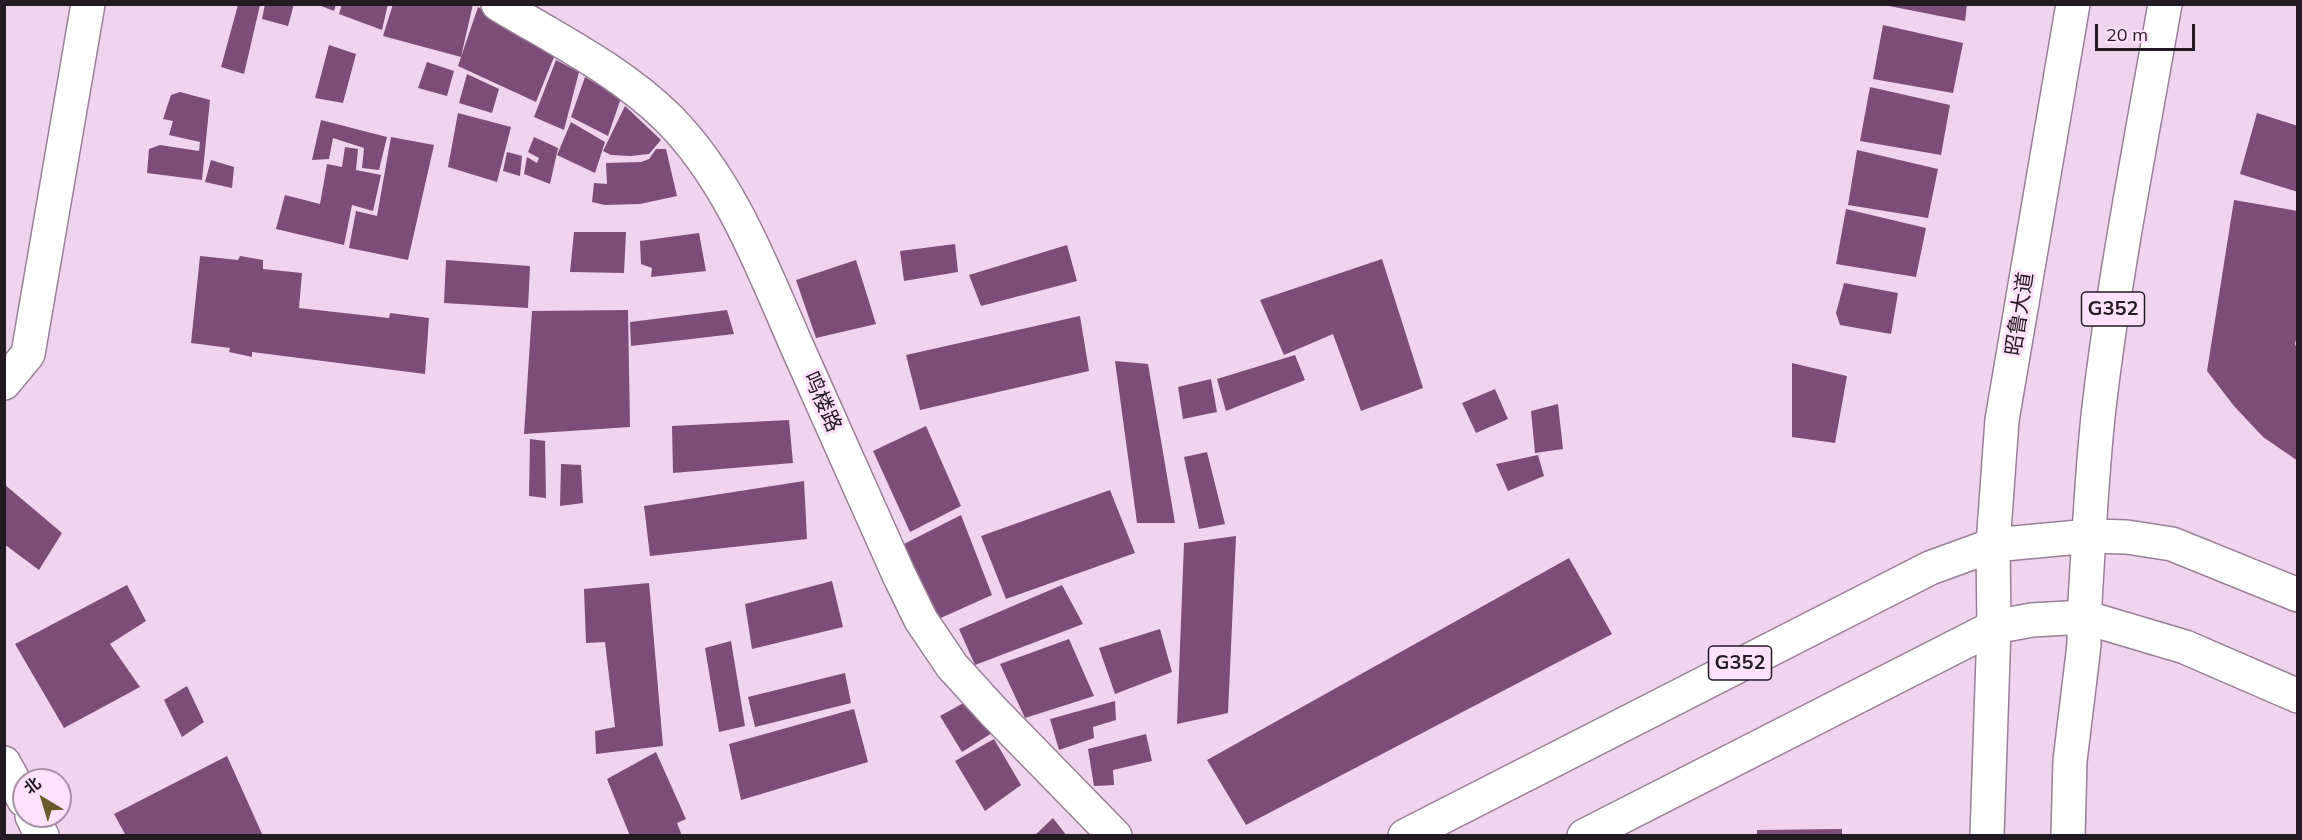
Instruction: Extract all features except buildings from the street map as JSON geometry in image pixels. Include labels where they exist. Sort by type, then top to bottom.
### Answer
[{"type":"main road","points":[[4,383],[28,354],[88,4]]},
{"type":"main road","name":"鸣楼路","points":[[498,4],[621,77],[667,118],[698,152],[726,193],[766,277],[898,575],[921,620],[952,666],[1114,836]]},
{"type":"main road","name":"昭鲁大道","points":[[1987,836],[1994,627],[1993,545],[2002,420],[2073,4]]},
{"type":"main road","name":"G352","points":[[2084,617],[2100,401],[2120,263],[2164,4]]},
{"type":"main road","points":[[2090,536],[2127,537],[2172,544],[2298,596]]},
{"type":"main road","name":"G352","points":[[1405,836],[1930,568],[1993,545],[2090,536]]},
{"type":"main road","points":[[2068,836],[2070,761],[2084,645],[2084,617]]},
{"type":"main road","points":[[1584,836],[1994,627],[2032,620],[2084,617],[2185,647],[2298,696]]},
{"type":"main road","points":[[4,763],[12,778]]}]
